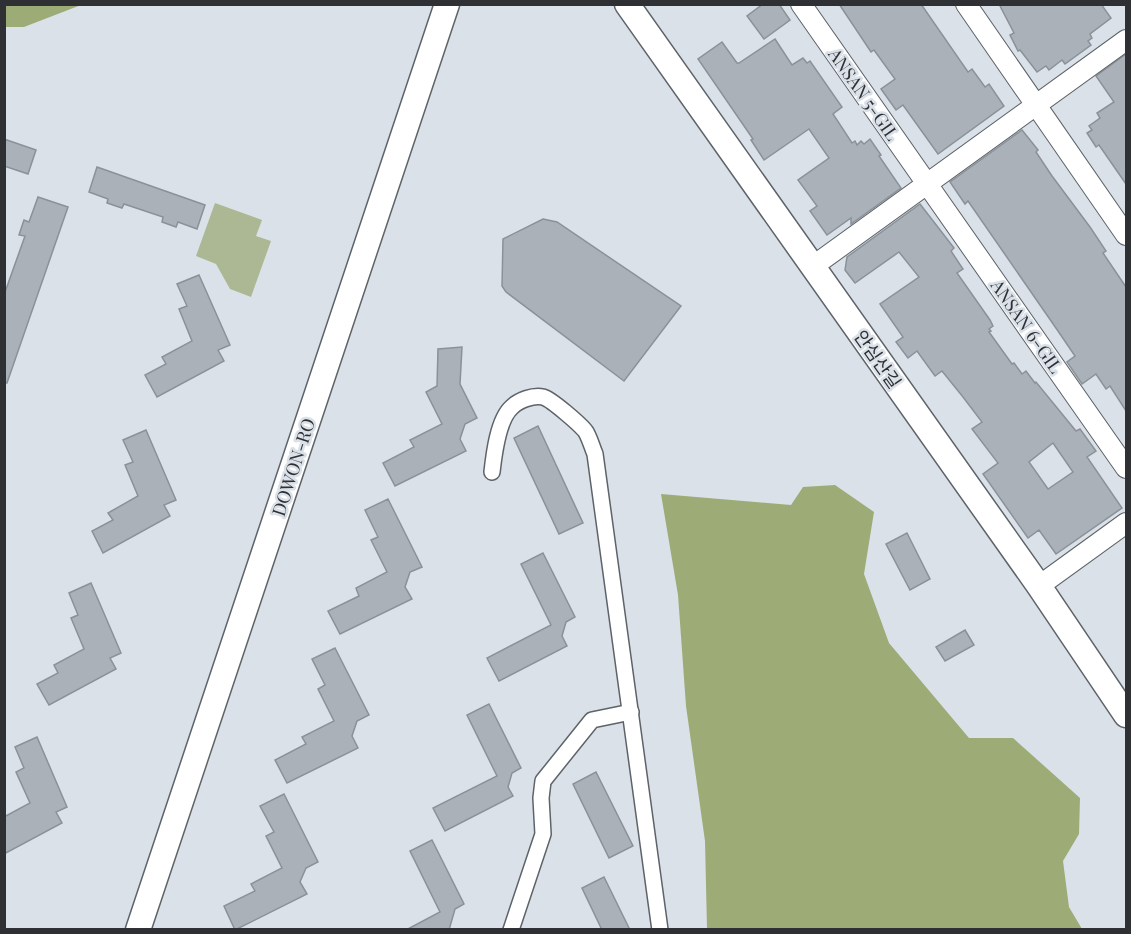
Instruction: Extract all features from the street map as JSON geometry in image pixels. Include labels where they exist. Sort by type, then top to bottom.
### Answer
[{"type":"street","name":"DOWON-RO","points":[[138,930],[447,4]]},
{"type":"street","name":"안심산길","points":[[627,4],[1039,586],[1126,715]]},
{"type":"street","name":"ANSAN 5-GIL","points":[[801,4],[927,184]]},
{"type":"street","points":[[966,4],[1126,235]]},
{"type":"street","points":[[812,267],[1126,40]]},
{"type":"street","name":"ANSAN 6-GIL","points":[[927,184],[1126,468]]},
{"type":"street","points":[[492,472],[495,448],[502,426],[511,407],[526,398],[543,397],[578,422],[586,433],[595,454],[660,930]]},
{"type":"street","points":[[1039,586],[1126,523]]},
{"type":"street","points":[[511,930],[543,834],[541,798],[543,781],[592,720],[631,712]]},
{"type":"green space","points":[[5,4],[81,5],[24,27],[5,27]]},
{"type":"green space","points":[[215,203],[262,220],[256,236],[271,241],[251,297],[230,289],[216,264],[196,256]]},
{"type":"green space","points":[[835,485],[874,512],[864,574],[889,643],[969,738],[1013,738],[1080,798],[1079,834],[1063,861],[1069,907],[1082,929],[707,929],[705,841],[686,706],[678,595],[661,494],[791,505],[803,487]]},
{"type":"building","points":[[763,4],[779,4],[790,20],[764,39],[747,16]]},
{"type":"building","points":[[839,4],[921,4],[968,72],[972,69],[985,87],[989,84],[1004,106],[938,154],[903,105],[896,110],[881,89],[895,79],[874,50],[871,52]]},
{"type":"building","points":[[999,4],[1101,4],[1111,18],[1090,34],[1092,38],[1088,41],[1091,45],[1065,64],[1062,60],[1049,70],[1046,66],[1037,72],[1020,50],[1018,51],[1010,35],[1014,33]]},
{"type":"building","points":[[775,39],[792,65],[803,58],[807,63],[810,61],[842,107],[833,114],[852,143],[855,141],[857,145],[861,141],[864,144],[870,139],[901,188],[851,224],[851,218],[827,235],[810,211],[817,206],[798,180],[829,158],[809,129],[764,160],[751,140],[753,139],[698,59],[722,42],[739,63]]},
{"type":"building","points":[[1126,54],[1126,184],[1099,145],[1096,147],[1087,133],[1092,130],[1089,126],[1100,118],[1097,113],[1114,102],[1096,76]]},
{"type":"building","points":[[1022,130],[1106,251],[1103,253],[1126,287],[1126,411],[1110,386],[1106,389],[1096,374],[1082,384],[1067,362],[1075,356],[968,201],[965,204],[950,182]]},
{"type":"building","points":[[4,139],[36,150],[28,174],[4,166]]},
{"type":"building","points":[[97,167],[205,205],[197,229],[178,222],[176,227],[162,222],[163,217],[124,204],[122,208],[107,203],[108,199],[89,192]]},
{"type":"building","points":[[38,197],[68,207],[7,383],[4,383],[4,295],[25,236],[19,235],[24,220],[29,222]]},
{"type":"building","points":[[920,204],[954,248],[951,251],[963,269],[957,273],[990,320],[993,326],[989,332],[1012,364],[1014,363],[1022,374],[1026,371],[1076,431],[1080,429],[1096,451],[1087,457],[1122,508],[1056,554],[1039,530],[1028,538],[983,474],[998,463],[972,429],[982,422],[942,371],[935,376],[917,351],[908,358],[896,342],[903,337],[880,304],[919,277],[899,252],[855,283],[845,270],[847,257]],"holes":[[[1053,443],[1073,472],[1048,489],[1029,462]]]},
{"type":"building","points":[[543,219],[557,222],[681,306],[624,381],[506,292],[502,286],[503,239]]},
{"type":"building","points":[[199,275],[230,345],[218,350],[224,361],[157,397],[145,375],[166,364],[162,357],[192,341],[179,309],[187,306],[177,284]]},
{"type":"building","points":[[462,347],[460,384],[477,418],[465,424],[460,439],[466,451],[395,486],[383,463],[414,447],[410,440],[442,424],[426,392],[437,386],[438,349]]},
{"type":"building","points":[[538,426],[583,523],[559,534],[514,438]]},
{"type":"building","points":[[146,430],[176,500],[164,505],[170,516],[103,553],[92,531],[113,520],[108,513],[138,496],[125,465],[133,462],[123,440]]},
{"type":"building","points":[[388,499],[422,567],[410,572],[405,587],[412,599],[340,634],[328,611],[359,596],[356,588],[387,572],[371,540],[378,537],[365,510]]},
{"type":"building","points":[[907,533],[930,579],[910,590],[886,544]]},
{"type":"building","points":[[543,553],[575,617],[566,622],[562,636],[567,646],[499,681],[487,658],[551,625],[521,564]]},
{"type":"building","points":[[91,583],[121,653],[110,658],[116,669],[49,705],[37,684],[58,673],[54,665],[84,649],[71,618],[78,615],[69,593]]},
{"type":"building","points":[[965,630],[974,645],[945,661],[936,647]]},
{"type":"building","points":[[335,648],[369,715],[357,721],[352,736],[358,748],[287,783],[275,760],[306,744],[302,737],[334,721],[318,689],[325,685],[312,659]]},
{"type":"building","points":[[489,704],[521,768],[512,773],[508,787],[513,796],[445,831],[433,808],[497,776],[467,715]]},
{"type":"building","points":[[37,737],[67,807],[56,812],[62,823],[4,854],[4,817],[30,803],[16,772],[24,768],[15,747]]},
{"type":"building","points":[[596,772],[633,846],[609,858],[573,784]]},
{"type":"building","points":[[284,794],[318,862],[306,868],[300,882],[307,894],[235,930],[224,906],[255,891],[251,884],[282,868],[266,836],[274,832],[260,806]]},
{"type":"building","points":[[432,840],[464,904],[455,909],[449,930],[406,930],[440,912],[410,851]]},
{"type":"building","points":[[604,877],[630,930],[602,930],[582,888]]}]
